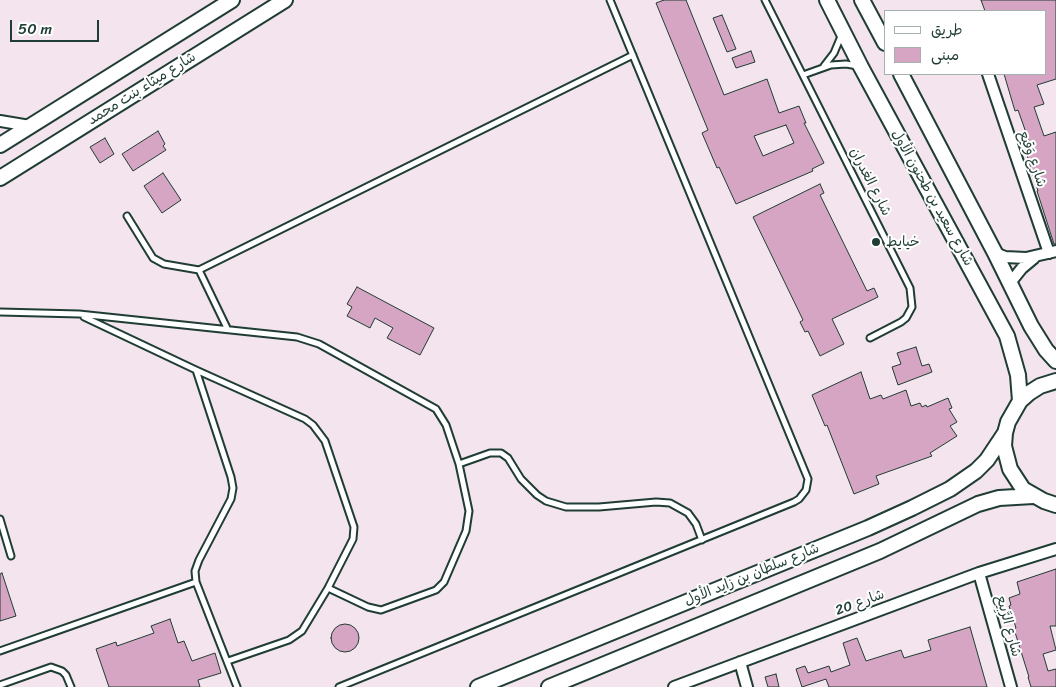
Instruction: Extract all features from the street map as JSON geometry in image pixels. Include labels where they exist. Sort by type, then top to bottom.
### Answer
[{"type":"main road","name":"شارع ميثاء بنت محمد","points":[[0,145],[232,0]]},
{"type":"main road","name":"شارع ميثاء بنت محمد","points":[[0,178],[285,0]]},
{"type":"main road","name":"شارع سعيد بن طحنون الأول","points":[[827,0],[861,67],[1007,336],[1018,375],[1020,402]]},
{"type":"main road","points":[[862,0],[884,41]]},
{"type":"main road","name":"شارع سعيد بن طحنون الأول","points":[[902,75],[995,253],[1034,332],[1056,361]]},
{"type":"main road","points":[[1056,381],[1040,386],[1020,402],[1013,411],[1005,433],[1004,446],[1010,469],[1024,489],[1044,502],[1056,505]]},
{"type":"main road","name":"شارع سلطان بن زايد الأول","points":[[478,687],[868,528],[934,497],[964,481],[976,471],[987,460],[1005,433]]},
{"type":"main road","name":"شارع سلطان بن زايد الأول","points":[[549,687],[880,552],[978,504],[999,498],[1033,496]]},
{"type":"street","name":"شارع وَقيع","points":[[988,75],[1053,252]]},
{"type":"street","points":[[0,121],[30,126]]},
{"type":"street","points":[[995,253],[1016,258],[1053,252]]},
{"type":"street","points":[[1010,283],[1022,268],[1037,256]]},
{"type":"street","name":"شارع 20","points":[[674,687],[979,573],[1056,549]]},
{"type":"street","name":"شارع الرَّبِيع","points":[[979,573],[1011,687]]},
{"type":"street","points":[[740,662],[747,687]]},
{"type":"lane","points":[[339,687],[702,540],[799,499],[806,490],[808,478],[610,0]]},
{"type":"lane","name":"شارع الغدران","points":[[765,0],[910,288],[912,307],[906,318],[870,338]]},
{"type":"lane","points":[[824,66],[834,53],[843,30]]},
{"type":"lane","points":[[127,216],[153,258],[164,264],[199,270],[633,55]]},
{"type":"lane","points":[[803,75],[824,66],[839,64],[861,67]]},
{"type":"lane","points":[[199,270],[226,328]]},
{"type":"lane","points":[[0,312],[79,314],[297,336],[308,340],[431,406],[441,414],[459,464],[468,504],[469,518],[466,532],[441,586],[422,595],[377,610],[328,588]]},
{"type":"lane","points":[[79,314],[305,419],[316,428],[325,441],[354,527],[353,540],[328,588],[298,635],[289,640],[228,661]]},
{"type":"lane","points":[[196,370],[233,488],[231,499],[199,560],[195,571],[196,582],[237,687]]},
{"type":"lane","points":[[459,464],[490,454],[501,453],[508,458],[521,479],[537,495],[546,501],[566,507],[599,507],[656,502],[670,503],[688,513],[696,524],[702,540]]},
{"type":"lane","points":[[0,519],[11,556]]},
{"type":"lane","points":[[0,651],[196,582]]},
{"type":"lane","points":[[0,685],[51,667],[62,671],[66,675],[71,687]]},
{"type":"building","points":[[664,0],[686,0],[724,95],[767,79],[779,113],[799,106],[806,123],[804,123],[824,163],[812,169],[813,171],[736,204],[719,167],[717,168],[702,133],[708,130],[656,3]],"holes":[[[786,125],[794,143],[763,156],[754,136]]]},
{"type":"building","points":[[981,0],[1056,0],[1056,79],[1037,85],[1044,104],[1034,107],[1044,136],[1056,132],[1056,244],[1054,244],[1023,142],[1029,141],[1018,110],[1015,111],[1004,75],[1046,75],[1046,10],[985,10]]},
{"type":"building","points":[[722,15],[736,49],[727,52],[713,18]]},
{"type":"building","points":[[751,51],[755,62],[736,68],[732,58]]},
{"type":"building","points":[[158,131],[166,150],[133,171],[122,154]]},
{"type":"building","points":[[105,138],[114,154],[100,163],[90,147]]},
{"type":"building","points":[[163,173],[181,200],[162,213],[144,186]]},
{"type":"building","points":[[820,184],[824,193],[820,195],[867,291],[874,288],[878,297],[832,319],[844,344],[820,356],[808,331],[805,332],[800,322],[803,320],[753,217]]},
{"type":"building","points":[[357,287],[434,328],[420,355],[387,338],[393,328],[375,318],[370,328],[347,316],[352,307],[347,304]]},
{"type":"building","points":[[916,347],[922,366],[929,364],[932,372],[898,385],[892,367],[901,364],[897,353]]},
{"type":"building","points":[[861,372],[870,399],[881,395],[883,399],[906,390],[911,406],[920,403],[922,407],[926,405],[927,407],[948,398],[952,408],[949,409],[957,422],[950,426],[957,436],[930,453],[932,456],[876,476],[879,484],[854,494],[827,425],[825,426],[812,395]]},
{"type":"building","points":[[1056,569],[1056,626],[1050,626],[1056,650],[1043,654],[1048,671],[1056,669],[1056,687],[1031,687],[1014,629],[1016,628],[1009,606],[1011,605],[1009,598],[1020,594],[1017,582]]},
{"type":"building","points":[[2,573],[16,616],[0,621],[0,574]]},
{"type":"building","points":[[170,619],[178,643],[184,641],[192,661],[215,653],[221,673],[198,680],[200,687],[109,687],[96,649],[116,642],[117,646],[154,633],[151,626]]},
{"type":"building","points":[[345,624],[355,628],[359,638],[355,648],[345,652],[335,648],[331,638],[335,628]]},
{"type":"building","points":[[970,627],[987,687],[829,687],[826,679],[802,687],[796,669],[805,666],[808,673],[829,666],[831,672],[850,665],[843,643],[857,638],[866,661],[901,650],[904,658],[931,650],[928,640]]},
{"type":"building","points":[[776,674],[779,687],[768,687],[765,677]]},
{"type":"place","name":"خيايط","points":[[876,242]]}]
